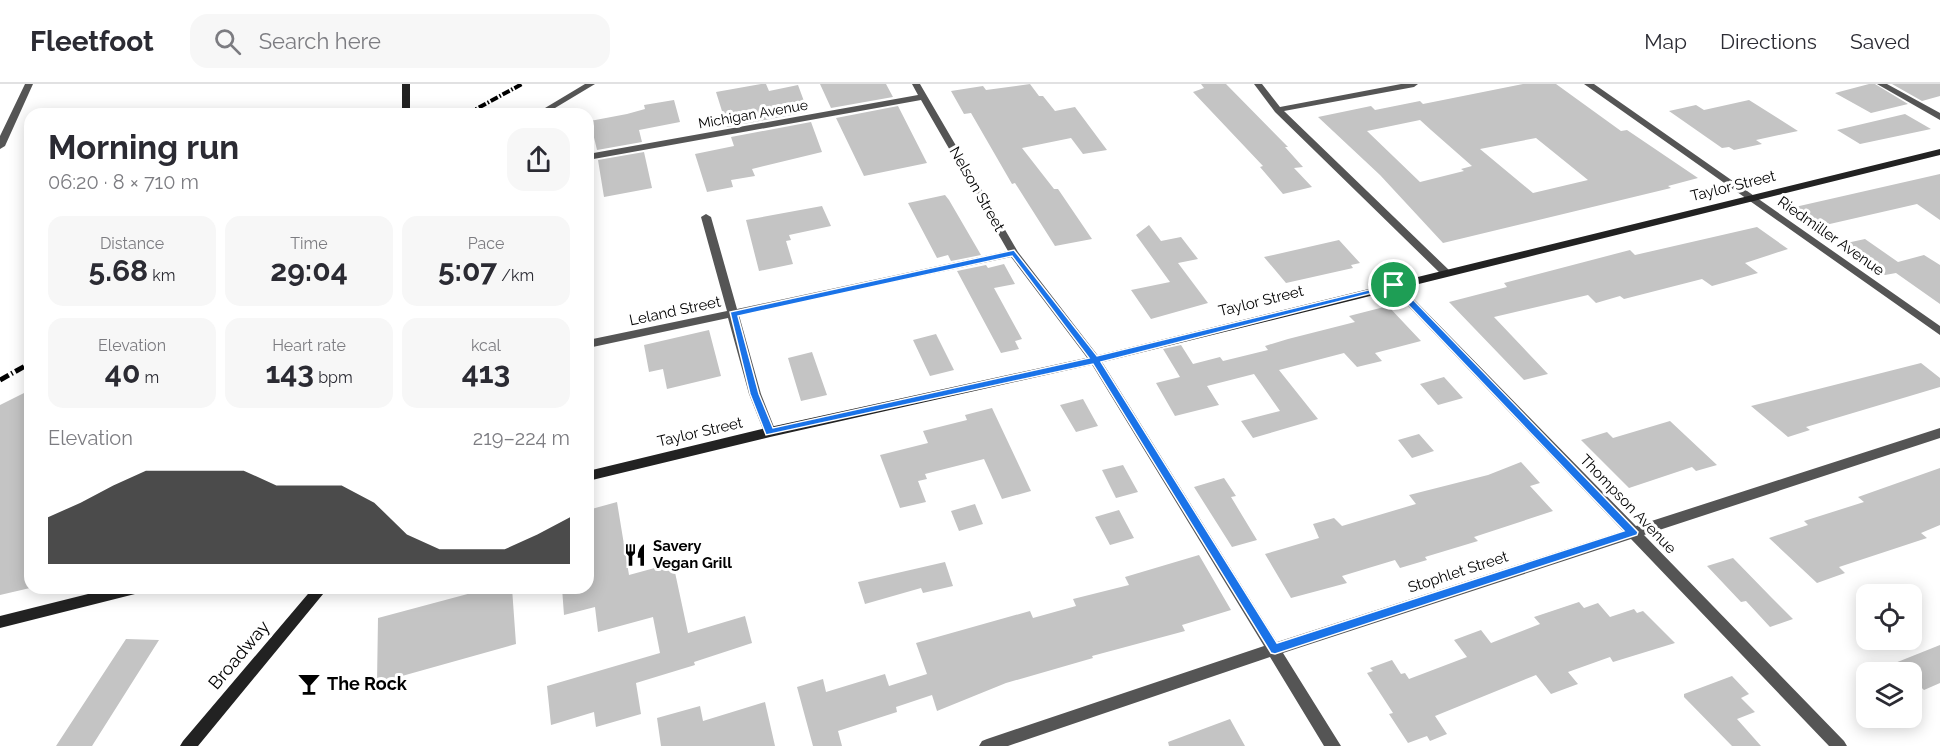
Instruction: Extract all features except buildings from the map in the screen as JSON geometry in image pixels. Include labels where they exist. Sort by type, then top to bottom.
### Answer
[{"type":"main road","points":[[406,84],[407,108]]},
{"type":"main road","name":"Taylor Street","points":[[594,475],[770,432],[1095,360],[1940,152]]},
{"type":"main road","points":[[0,622],[111,594]]},
{"type":"main road","name":"Broadway","points":[[188,746],[316,594]]},
{"type":"street","points":[[0,146],[29,84]]},
{"type":"street","points":[[549,108],[591,84]]},
{"type":"street","name":"Nelson Street","points":[[916,84],[1014,253],[1095,360],[1333,746]]},
{"type":"street","points":[[1258,84],[1278,110],[1446,273]]},
{"type":"street","points":[[1278,110],[1414,84]]},
{"type":"street","name":"Riedmiller Avenue","points":[[1588,84],[1940,331]]},
{"type":"street","points":[[1881,84],[1940,117]]},
{"type":"street","name":"Michigan Avenue","points":[[594,156],[924,97]]},
{"type":"street","points":[[706,217],[755,394],[770,432]]},
{"type":"street","name":"Leland Street","points":[[594,343],[1014,253]]},
{"type":"street","name":"Thompson Avenue","points":[[1394,285],[1839,746]]},
{"type":"street","name":"Stophlet Street","points":[[987,746],[1275,649],[1940,433]]},
{"type":"railway","points":[[478,108],[522,84]]},
{"type":"railway","points":[[0,380],[24,367]]},
{"type":"place","name":"Savery Vegan Grill","points":[[635,555]]},
{"type":"place","name":"The Rock","points":[[309,684]]},
{"type":"route","points":[[1394,285],[1095,360],[1014,253],[733,314],[755,394],[770,432],[1095,360],[1275,649],[1633,532],[1394,285]]}]
